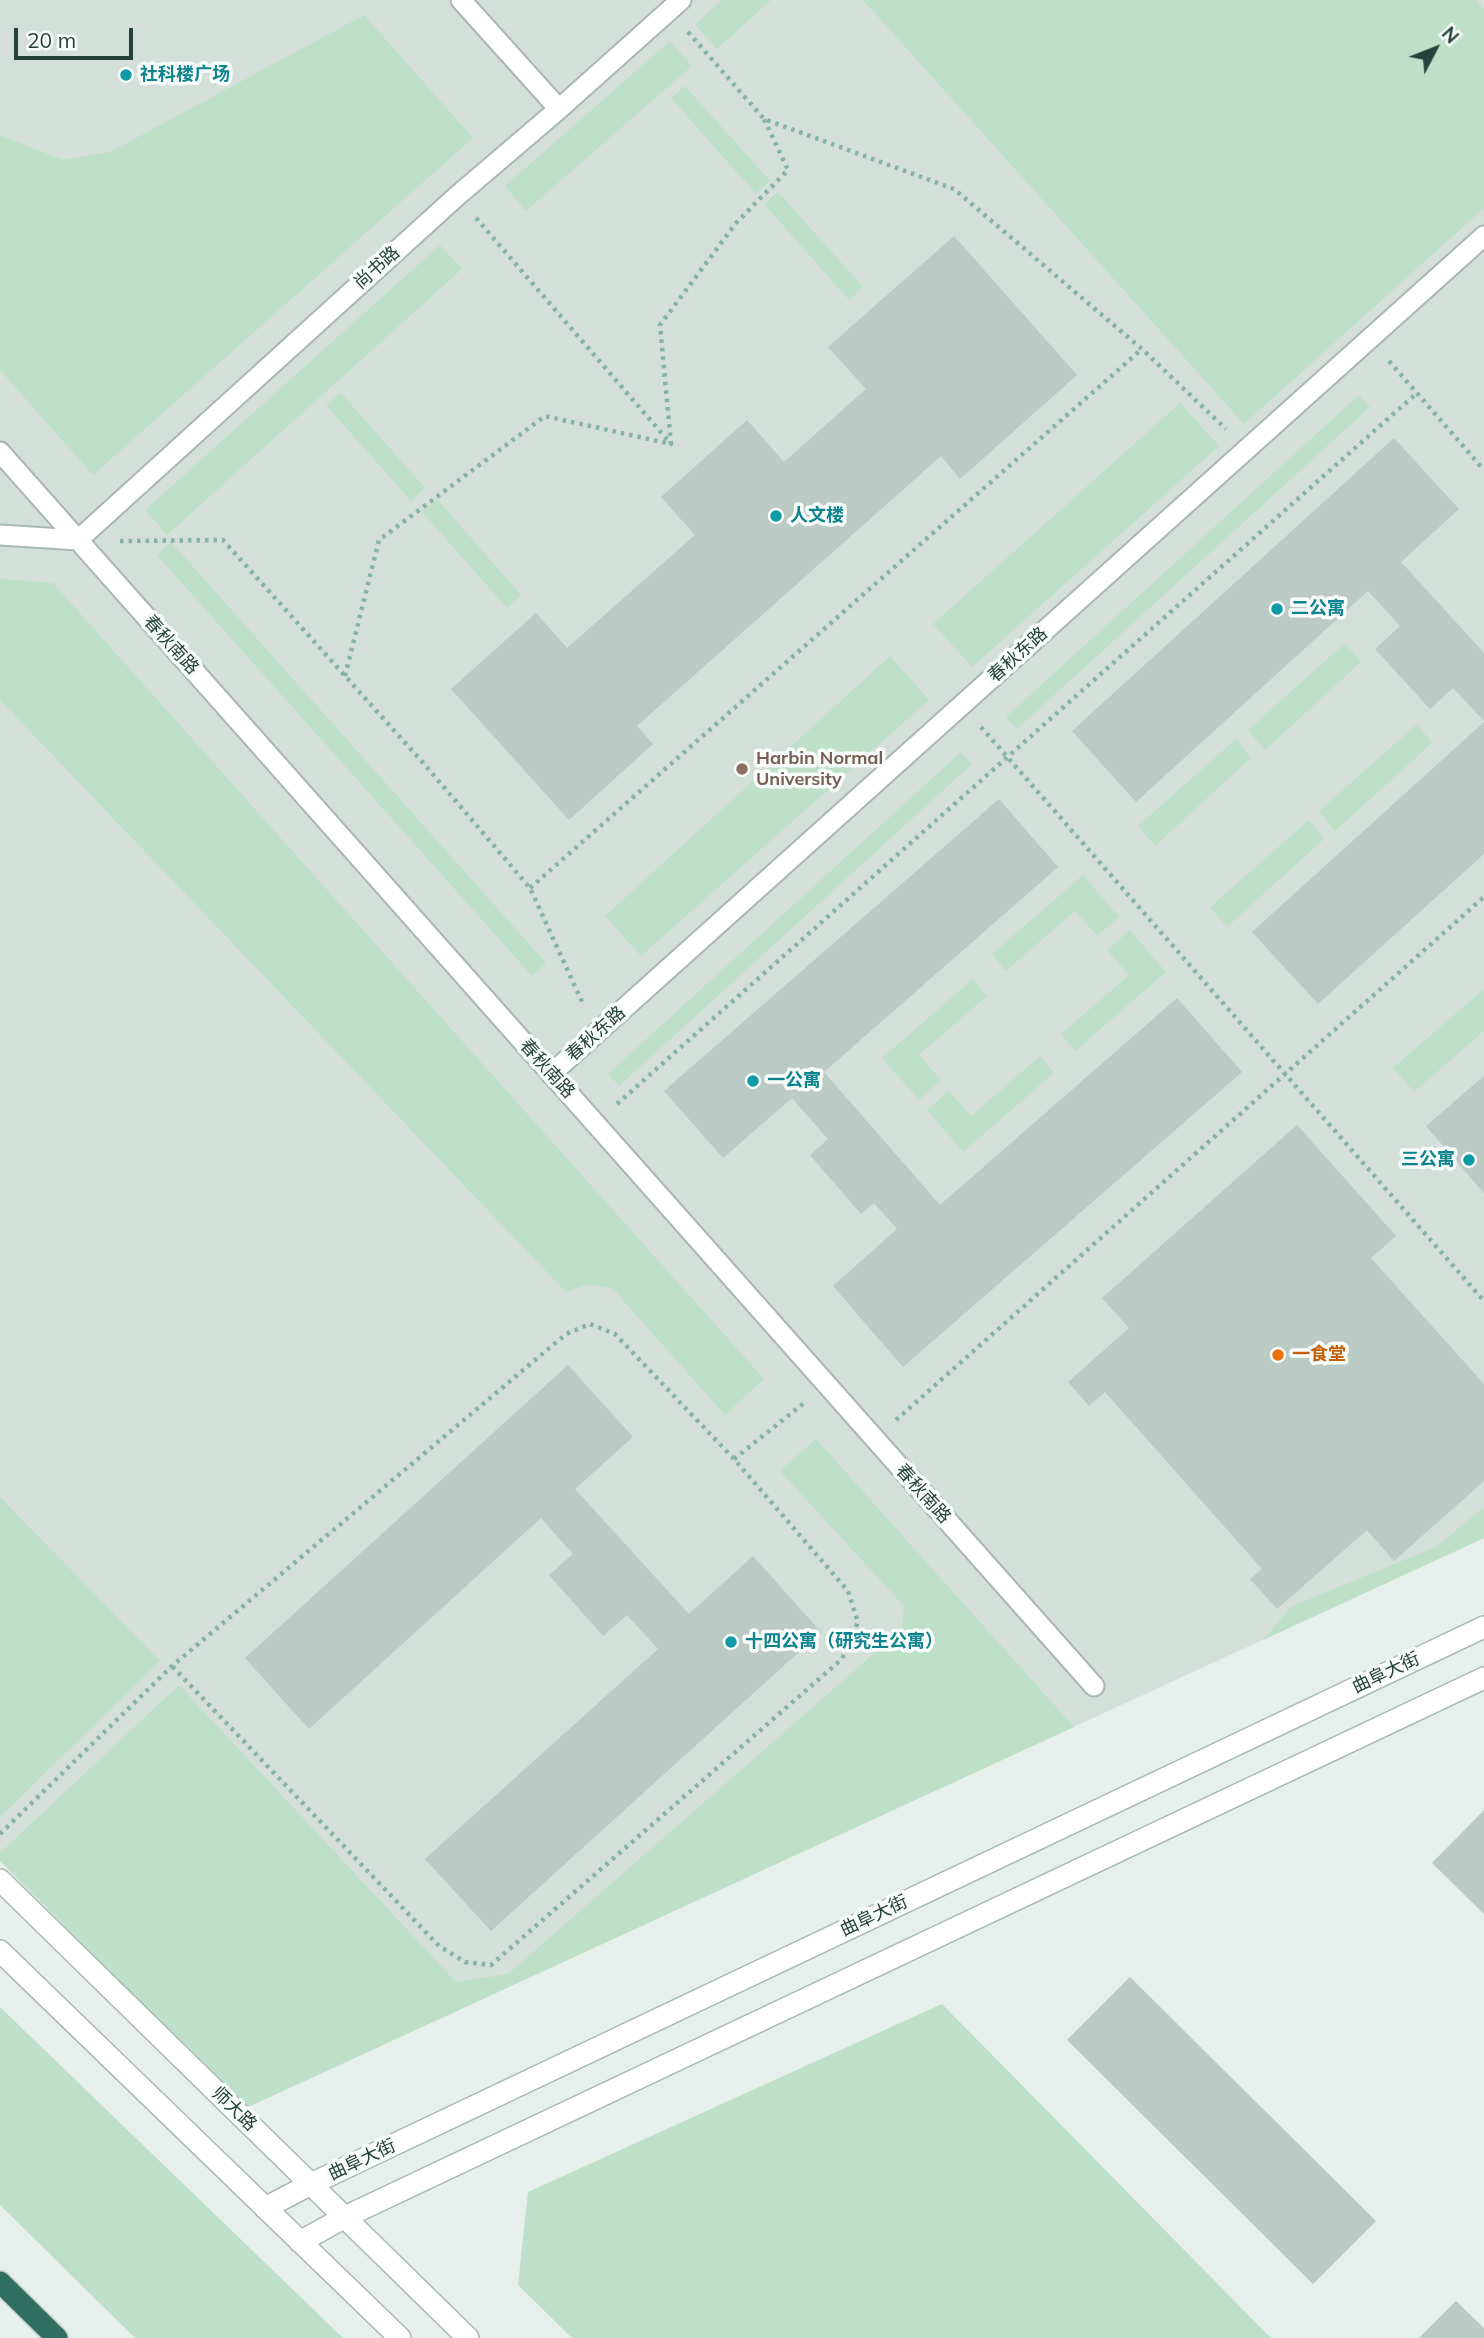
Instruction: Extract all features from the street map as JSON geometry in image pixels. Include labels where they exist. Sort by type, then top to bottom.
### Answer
[{"type":"highway","points":[[0,2282],[57,2338]]},
{"type":"street","name":"曲阜大街","points":[[265,2208],[1484,1627]]},
{"type":"street","points":[[300,2242],[345,2217],[1484,1678]]},
{"type":"street","name":"师大路","points":[[0,1880],[468,2338]]},
{"type":"street","points":[[0,1951],[400,2338]]},
{"type":"lane","points":[[461,0],[559,109]]},
{"type":"lane","name":"尚书路","points":[[78,540],[457,196],[675,5]]},
{"type":"lane","name":"春秋东路","points":[[551,1074],[1484,236]]},
{"type":"lane","name":"春秋南路","points":[[0,452],[1094,1686]]},
{"type":"lane","points":[[0,535],[78,540]]},
{"type":"path","points":[[671,444],[660,324],[736,223],[788,170],[764,118],[675,5]]},
{"type":"path","points":[[764,118],[954,189],[1142,349],[1248,449]]},
{"type":"path","points":[[457,196],[671,444]]},
{"type":"path","points":[[1370,340],[1484,470]]},
{"type":"path","points":[[530,888],[1142,349]]},
{"type":"path","points":[[595,1123],[1417,393]]},
{"type":"path","points":[[345,676],[379,540],[545,416],[671,444]]},
{"type":"path","points":[[78,540],[223,540],[530,888],[597,1034]]},
{"type":"path","points":[[962,705],[1484,1301]]},
{"type":"path","points":[[875,1439],[1484,897]]},
{"type":"path","points":[[0,1834],[172,1666],[566,1334],[590,1324],[615,1334],[734,1459],[848,1591],[858,1622],[842,1659],[491,1965],[465,1962],[439,1946],[172,1666]]},
{"type":"path","points":[[734,1459],[827,1384]]},
{"type":"shaded area","name":"Harbin Normal University","points":[[0,0],[1484,0],[1484,1538],[246,2108],[0,1861]]},
{"type":"green space","points":[[722,0],[771,0],[717,49],[695,24]]},
{"type":"green space","points":[[863,0],[1476,0],[1484,9],[1484,208],[1244,424]]},
{"type":"green space","points":[[364,15],[473,138],[93,475],[0,370],[0,135],[63,160],[110,152]]},
{"type":"green space","points":[[670,41],[692,66],[526,211],[505,186]]},
{"type":"green space","points":[[685,86],[770,181],[756,194],[671,98]]},
{"type":"green space","points":[[778,192],[863,287],[849,300],[764,204]]},
{"type":"green space","points":[[440,245],[462,269],[167,535],[145,510]]},
{"type":"green space","points":[[341,393],[425,488],[411,501],[326,405]]},
{"type":"green space","points":[[1359,395],[1370,407],[1017,729],[1006,717]]},
{"type":"green space","points":[[1180,403],[1219,446],[972,667],[933,624]]},
{"type":"green space","points":[[437,499],[521,595],[507,608],[422,512]]},
{"type":"green space","points":[[171,542],[546,963],[532,976],[157,555]]},
{"type":"green space","points":[[0,579],[53,583],[764,1379],[725,1415],[613,1289],[590,1284],[566,1292],[0,700]]},
{"type":"green space","points":[[1345,643],[1361,662],[1265,750],[1248,730]]},
{"type":"green space","points":[[890,656],[929,700],[641,956],[605,916]]},
{"type":"green space","points":[[1417,724],[1432,743],[1335,831],[1319,811]]},
{"type":"green space","points":[[1236,739],[1251,758],[1155,846],[1138,826]]},
{"type":"green space","points":[[961,752],[972,764],[619,1086],[608,1074]]},
{"type":"green space","points":[[1309,820],[1324,839],[1227,927],[1210,907]]},
{"type":"green space","points":[[1083,875],[1119,917],[1097,936],[1075,911],[1006,971],[992,954]]},
{"type":"green space","points":[[1130,930],[1166,972],[1075,1051],[1061,1034],[1129,975],[1107,950]]},
{"type":"green space","points":[[973,979],[987,996],[919,1055],[941,1080],[919,1100],[882,1058]]},
{"type":"green space","points":[[1484,989],[1484,1031],[1414,1092],[1393,1068]]},
{"type":"green space","points":[[1040,1056],[1054,1073],[963,1152],[927,1110],[949,1091],[971,1116]]},
{"type":"green space","points":[[816,1439],[1074,1727],[246,2108],[0,1861],[0,1853],[179,1685],[456,1982],[508,1974],[902,1629],[904,1606],[780,1471]]},
{"type":"green space","points":[[0,1497],[160,1661],[0,1817]]},
{"type":"green space","points":[[1484,1507],[1484,1538],[1263,1640],[1292,1606],[1436,1547]]},
{"type":"green space","points":[[942,2004],[1271,2338],[572,2338],[518,2285],[528,2192]]},
{"type":"green space","points":[[0,2007],[343,2338],[135,2338],[0,2205]]},
{"type":"building","name":"人文楼","points":[[954,236],[1077,375],[960,479],[941,456],[637,726],[653,744],[569,820],[451,689],[536,613],[567,648],[695,535],[661,497],[747,420],[784,462],[866,389],[828,347]]},
{"type":"building","name":"二公寓","points":[[1394,438],[1459,509],[1401,562],[1484,653],[1484,721],[1453,688],[1430,709],[1375,649],[1400,626],[1368,591],[1136,802],[1072,731]]},
{"type":"building","points":[[1484,722],[1484,854],[1318,1004],[1252,932]]},
{"type":"building","name":"一公寓","points":[[999,799],[1058,867],[824,1072],[940,1205],[1177,998],[1242,1072],[903,1367],[833,1286],[897,1229],[874,1203],[861,1214],[810,1155],[828,1139],[792,1098],[723,1158],[664,1091]]},
{"type":"building","name":"三公寓","points":[[1484,1076],[1484,1193],[1426,1126]]},
{"type":"building","name":"一食堂","points":[[1297,1125],[1396,1236],[1371,1258],[1484,1384],[1484,1481],[1394,1561],[1367,1530],[1277,1609],[1250,1579],[1262,1569],[1105,1392],[1089,1406],[1068,1382],[1129,1328],[1102,1298]]},
{"type":"building","name":"十四公寓（研究生公寓）","points":[[568,1365],[633,1437],[575,1489],[689,1614],[753,1556],[821,1632],[491,1931],[425,1859],[658,1649],[627,1615],[603,1636],[549,1575],[573,1554],[541,1518],[309,1729],[245,1658]]},
{"type":"building","points":[[1484,1810],[1484,1914],[1432,1863]]},
{"type":"building","points":[[1130,1977],[1376,2221],[1313,2284],[1067,2040]]},
{"type":"building","points":[[1456,2301],[1484,2328],[1484,2338],[1419,2338]]},
{"type":"place","name":"社科楼广场","points":[[126,75]]},
{"type":"place","name":"人文楼","points":[[776,516]]},
{"type":"place","name":"二公寓","points":[[1277,609]]},
{"type":"place","name":"Harbin Normal University","points":[[742,769]]},
{"type":"place","name":"一公寓","points":[[753,1081]]},
{"type":"place","name":"三公寓","points":[[1469,1160]]},
{"type":"place","name":"一食堂","points":[[1278,1355]]},
{"type":"place","name":"十四公寓（研究生公寓）","points":[[731,1642]]}]
